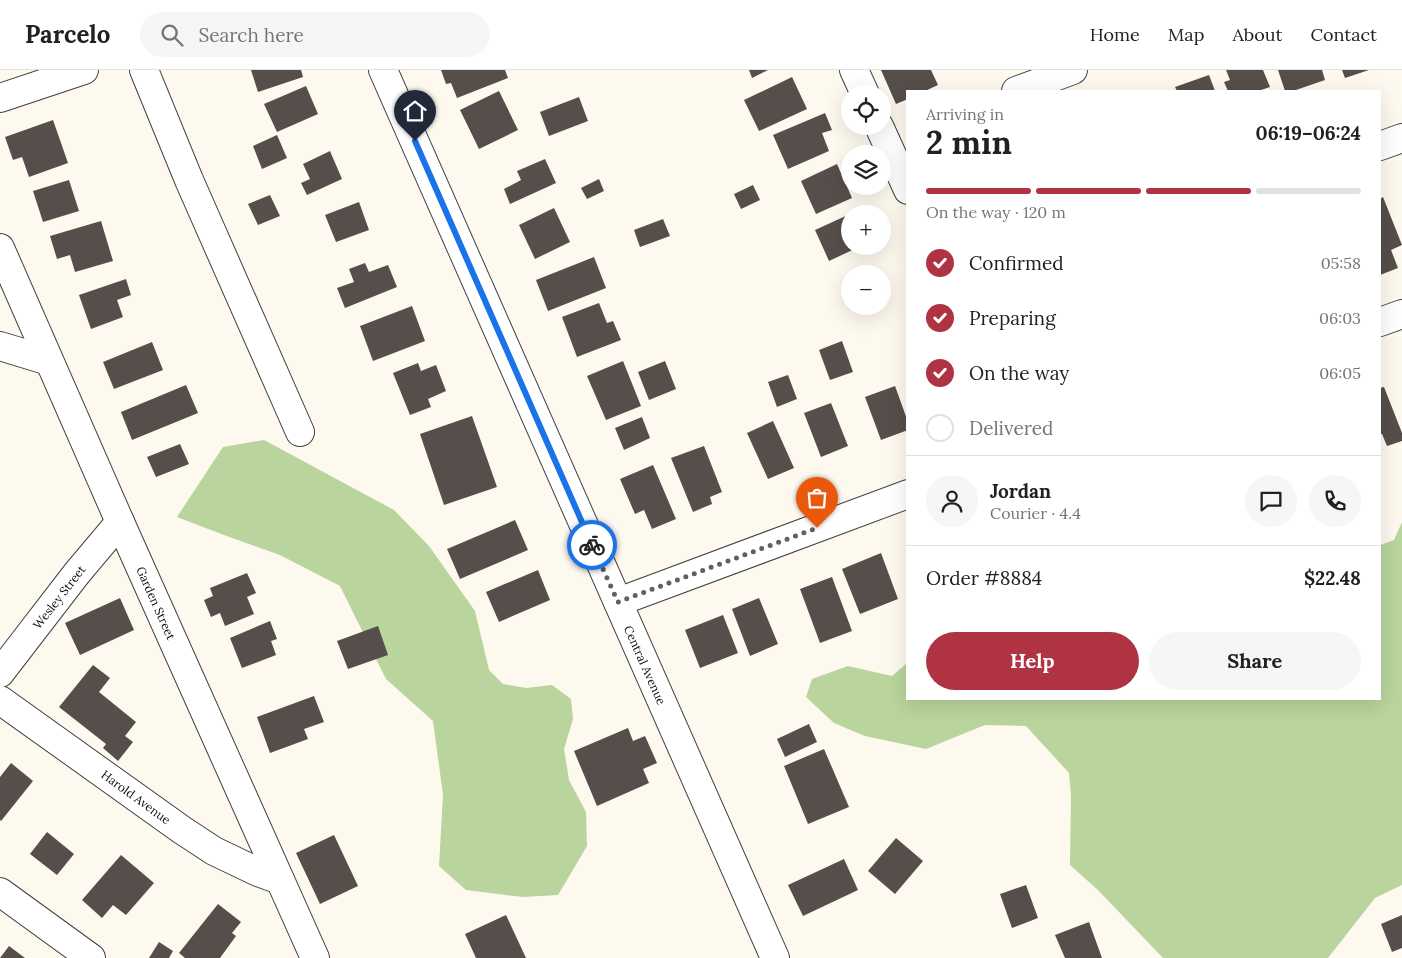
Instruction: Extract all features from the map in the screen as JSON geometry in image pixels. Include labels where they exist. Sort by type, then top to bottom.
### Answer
[{"type":"street","points":[[0,98],[84,70]]},
{"type":"street","points":[[144,70],[189,180],[300,432]]},
{"type":"street","name":"Central Avenue","points":[[383,70],[775,958]]},
{"type":"street","points":[[854,70],[861,85]]},
{"type":"street","points":[[1019,90],[1073,70]]},
{"type":"street","points":[[891,133],[906,183]]},
{"type":"street","points":[[1381,146],[1402,138]]},
{"type":"street","name":"Garden Street","points":[[0,248],[315,958]]},
{"type":"street","points":[[1381,322],[1402,314]]},
{"type":"street","points":[[0,346],[49,361]]},
{"type":"street","points":[[618,602],[906,495]]},
{"type":"street","name":"Wesley Street","points":[[0,673],[77,573],[120,522]]},
{"type":"street","name":"Harold Avenue","points":[[0,700],[190,835],[214,850],[258,872],[280,880]]},
{"type":"street","points":[[0,892],[91,958]]},
{"type":"green space","points":[[264,440],[394,510],[429,546],[475,611],[489,670],[503,684],[526,688],[552,685],[571,699],[573,719],[564,749],[569,780],[586,812],[587,846],[558,895],[523,897],[466,890],[439,866],[443,795],[433,721],[386,679],[340,586],[280,555],[177,517],[223,447]]},
{"type":"green space","points":[[1402,522],[1402,885],[1375,898],[1328,958],[1163,958],[1098,890],[1070,865],[1071,795],[1069,773],[1026,726],[985,725],[926,749],[865,736],[834,723],[806,697],[812,679],[848,666],[892,676],[906,664],[906,700],[1381,700],[1381,545],[1394,540]]},
{"type":"building","points":[[251,70],[301,70],[303,77],[258,92]]},
{"type":"building","points":[[441,70],[505,70],[508,78],[457,98],[451,83],[446,84]]},
{"type":"building","points":[[749,70],[768,70],[752,78]]},
{"type":"building","points":[[881,70],[931,70],[938,85],[927,90],[906,90],[906,100],[896,104],[891,93],[891,85],[888,85]]},
{"type":"building","points":[[1226,70],[1263,70],[1270,87],[1261,90],[1228,90],[1224,82],[1230,80]]},
{"type":"building","points":[[1278,70],[1322,70],[1325,80],[1296,90],[1285,90]]},
{"type":"building","points":[[1342,70],[1369,70],[1345,78]]},
{"type":"building","points":[[1209,75],[1215,90],[1176,90],[1175,87]]},
{"type":"building","points":[[792,77],[807,109],[759,131],[744,100]]},
{"type":"building","points":[[306,86],[318,114],[277,132],[264,104]]},
{"type":"building","points":[[499,91],[518,130],[479,149],[460,110]]},
{"type":"building","points":[[579,97],[588,121],[549,136],[540,112]]},
{"type":"building","points":[[825,113],[832,130],[822,133],[829,151],[788,169],[773,135]]},
{"type":"building","points":[[53,120],[68,163],[29,177],[22,157],[13,160],[5,137]]},
{"type":"building","points":[[277,135],[287,158],[262,169],[253,146]]},
{"type":"building","points":[[330,151],[342,179],[307,195],[301,183],[310,179],[303,164]]},
{"type":"building","points":[[545,159],[556,183],[510,204],[504,189],[521,180],[517,171]]},
{"type":"building","points":[[837,164],[841,173],[841,195],[851,195],[852,198],[816,214],[801,181]]},
{"type":"building","points":[[599,179],[604,191],[587,199],[581,188]]},
{"type":"building","points":[[69,180],[79,211],[43,222],[33,191]]},
{"type":"building","points":[[753,185],[760,200],[741,209],[734,194]]},
{"type":"building","points":[[270,195],[280,216],[258,225],[248,204]]},
{"type":"building","points":[[1383,197],[1402,245],[1391,250],[1398,268],[1381,275],[1381,198]]},
{"type":"building","points":[[359,202],[369,230],[336,242],[325,215]]},
{"type":"building","points":[[554,208],[570,242],[535,259],[519,225]]},
{"type":"building","points":[[841,218],[842,255],[829,261],[815,230]]},
{"type":"building","points":[[663,219],[670,236],[640,247],[634,230]]},
{"type":"building","points":[[101,221],[113,261],[75,272],[70,255],[57,259],[50,236]]},
{"type":"building","points":[[594,257],[606,288],[548,311],[536,280]]},
{"type":"building","points":[[365,263],[369,272],[388,265],[397,287],[345,308],[337,288],[354,282],[349,269]]},
{"type":"building","points":[[126,279],[131,295],[117,300],[123,317],[91,329],[79,295]]},
{"type":"building","points":[[599,303],[607,323],[613,321],[621,340],[577,357],[562,317]]},
{"type":"building","points":[[412,306],[425,341],[373,361],[360,326]]},
{"type":"building","points":[[842,341],[853,372],[830,380],[819,350]]},
{"type":"building","points":[[152,342],[163,370],[114,389],[103,362]]},
{"type":"building","points":[[623,361],[641,406],[606,420],[587,376]]},
{"type":"building","points":[[665,361],[676,389],[649,400],[638,372]]},
{"type":"building","points":[[418,363],[421,371],[436,365],[446,391],[428,399],[431,407],[410,415],[393,373]]},
{"type":"building","points":[[788,375],[797,399],[777,407],[768,382]]},
{"type":"building","points":[[186,385],[198,413],[132,440],[121,412]]},
{"type":"building","points":[[895,386],[906,416],[906,431],[881,440],[865,397]]},
{"type":"building","points":[[1384,387],[1402,433],[1402,441],[1387,446],[1381,434],[1381,388]]},
{"type":"building","points":[[831,403],[848,446],[821,457],[804,413]]},
{"type":"building","points":[[472,416],[497,487],[444,505],[420,434]]},
{"type":"building","points":[[642,417],[650,438],[624,450],[615,428]]},
{"type":"building","points":[[773,421],[794,468],[768,479],[747,433]]},
{"type":"building","points":[[180,444],[189,464],[156,477],[147,457]]},
{"type":"building","points":[[704,446],[722,492],[710,497],[712,504],[693,512],[671,458]]},
{"type":"building","points":[[653,465],[676,519],[652,529],[644,510],[635,514],[620,479]]},
{"type":"building","points":[[515,520],[528,550],[460,579],[447,549]]},
{"type":"building","points":[[881,553],[898,599],[860,614],[842,569]]},
{"type":"building","points":[[538,570],[550,600],[499,622],[486,592]]},
{"type":"building","points":[[247,573],[256,593],[247,597],[254,614],[225,626],[220,613],[211,617],[204,600],[213,596],[210,588]]},
{"type":"building","points":[[832,577],[852,631],[820,643],[800,589]]},
{"type":"building","points":[[120,598],[134,630],[80,655],[65,623]]},
{"type":"building","points":[[759,598],[778,644],[750,656],[732,609]]},
{"type":"building","points":[[723,615],[738,653],[700,668],[685,630]]},
{"type":"building","points":[[270,621],[277,639],[271,641],[276,655],[242,668],[230,638]]},
{"type":"building","points":[[378,626],[388,655],[348,669],[337,641]]},
{"type":"building","points":[[93,665],[110,678],[99,692],[136,722],[125,736],[133,742],[118,761],[103,748],[106,744],[59,707]]},
{"type":"building","points":[[314,696],[324,722],[304,729],[308,739],[270,753],[257,717]]},
{"type":"building","points":[[809,724],[817,742],[785,757],[777,739]]},
{"type":"building","points":[[628,728],[633,741],[645,736],[657,763],[643,769],[649,783],[597,806],[574,751]]},
{"type":"building","points":[[824,749],[849,807],[808,824],[784,766]]},
{"type":"building","points":[[11,763],[33,781],[1,821],[0,777]]},
{"type":"building","points":[[47,832],[74,854],[57,875],[30,854]]},
{"type":"building","points":[[334,835],[358,886],[320,904],[296,853]]},
{"type":"building","points":[[896,838],[923,861],[895,894],[868,871]]},
{"type":"building","points":[[121,855],[154,883],[126,915],[113,905],[102,918],[82,900]]},
{"type":"building","points":[[844,859],[858,890],[803,916],[788,885]]},
{"type":"building","points":[[1026,885],[1038,918],[1012,928],[1000,894]]},
{"type":"building","points":[[218,904],[241,922],[232,933],[236,936],[220,958],[185,958],[179,953]]},
{"type":"building","points":[[506,915],[526,958],[476,958],[465,934]]},
{"type":"building","points":[[1402,915],[1402,948],[1392,952],[1381,924]]},
{"type":"building","points":[[1089,922],[1102,958],[1065,958],[1055,935]]},
{"type":"building","points":[[159,942],[173,951],[169,958],[149,958]]},
{"type":"building","points":[[9,946],[25,958],[0,958]]},
{"type":"way so far","points":[[592,545],[618,602],[817,528]]},
{"type":"route","points":[[415,141],[592,545]]}]
